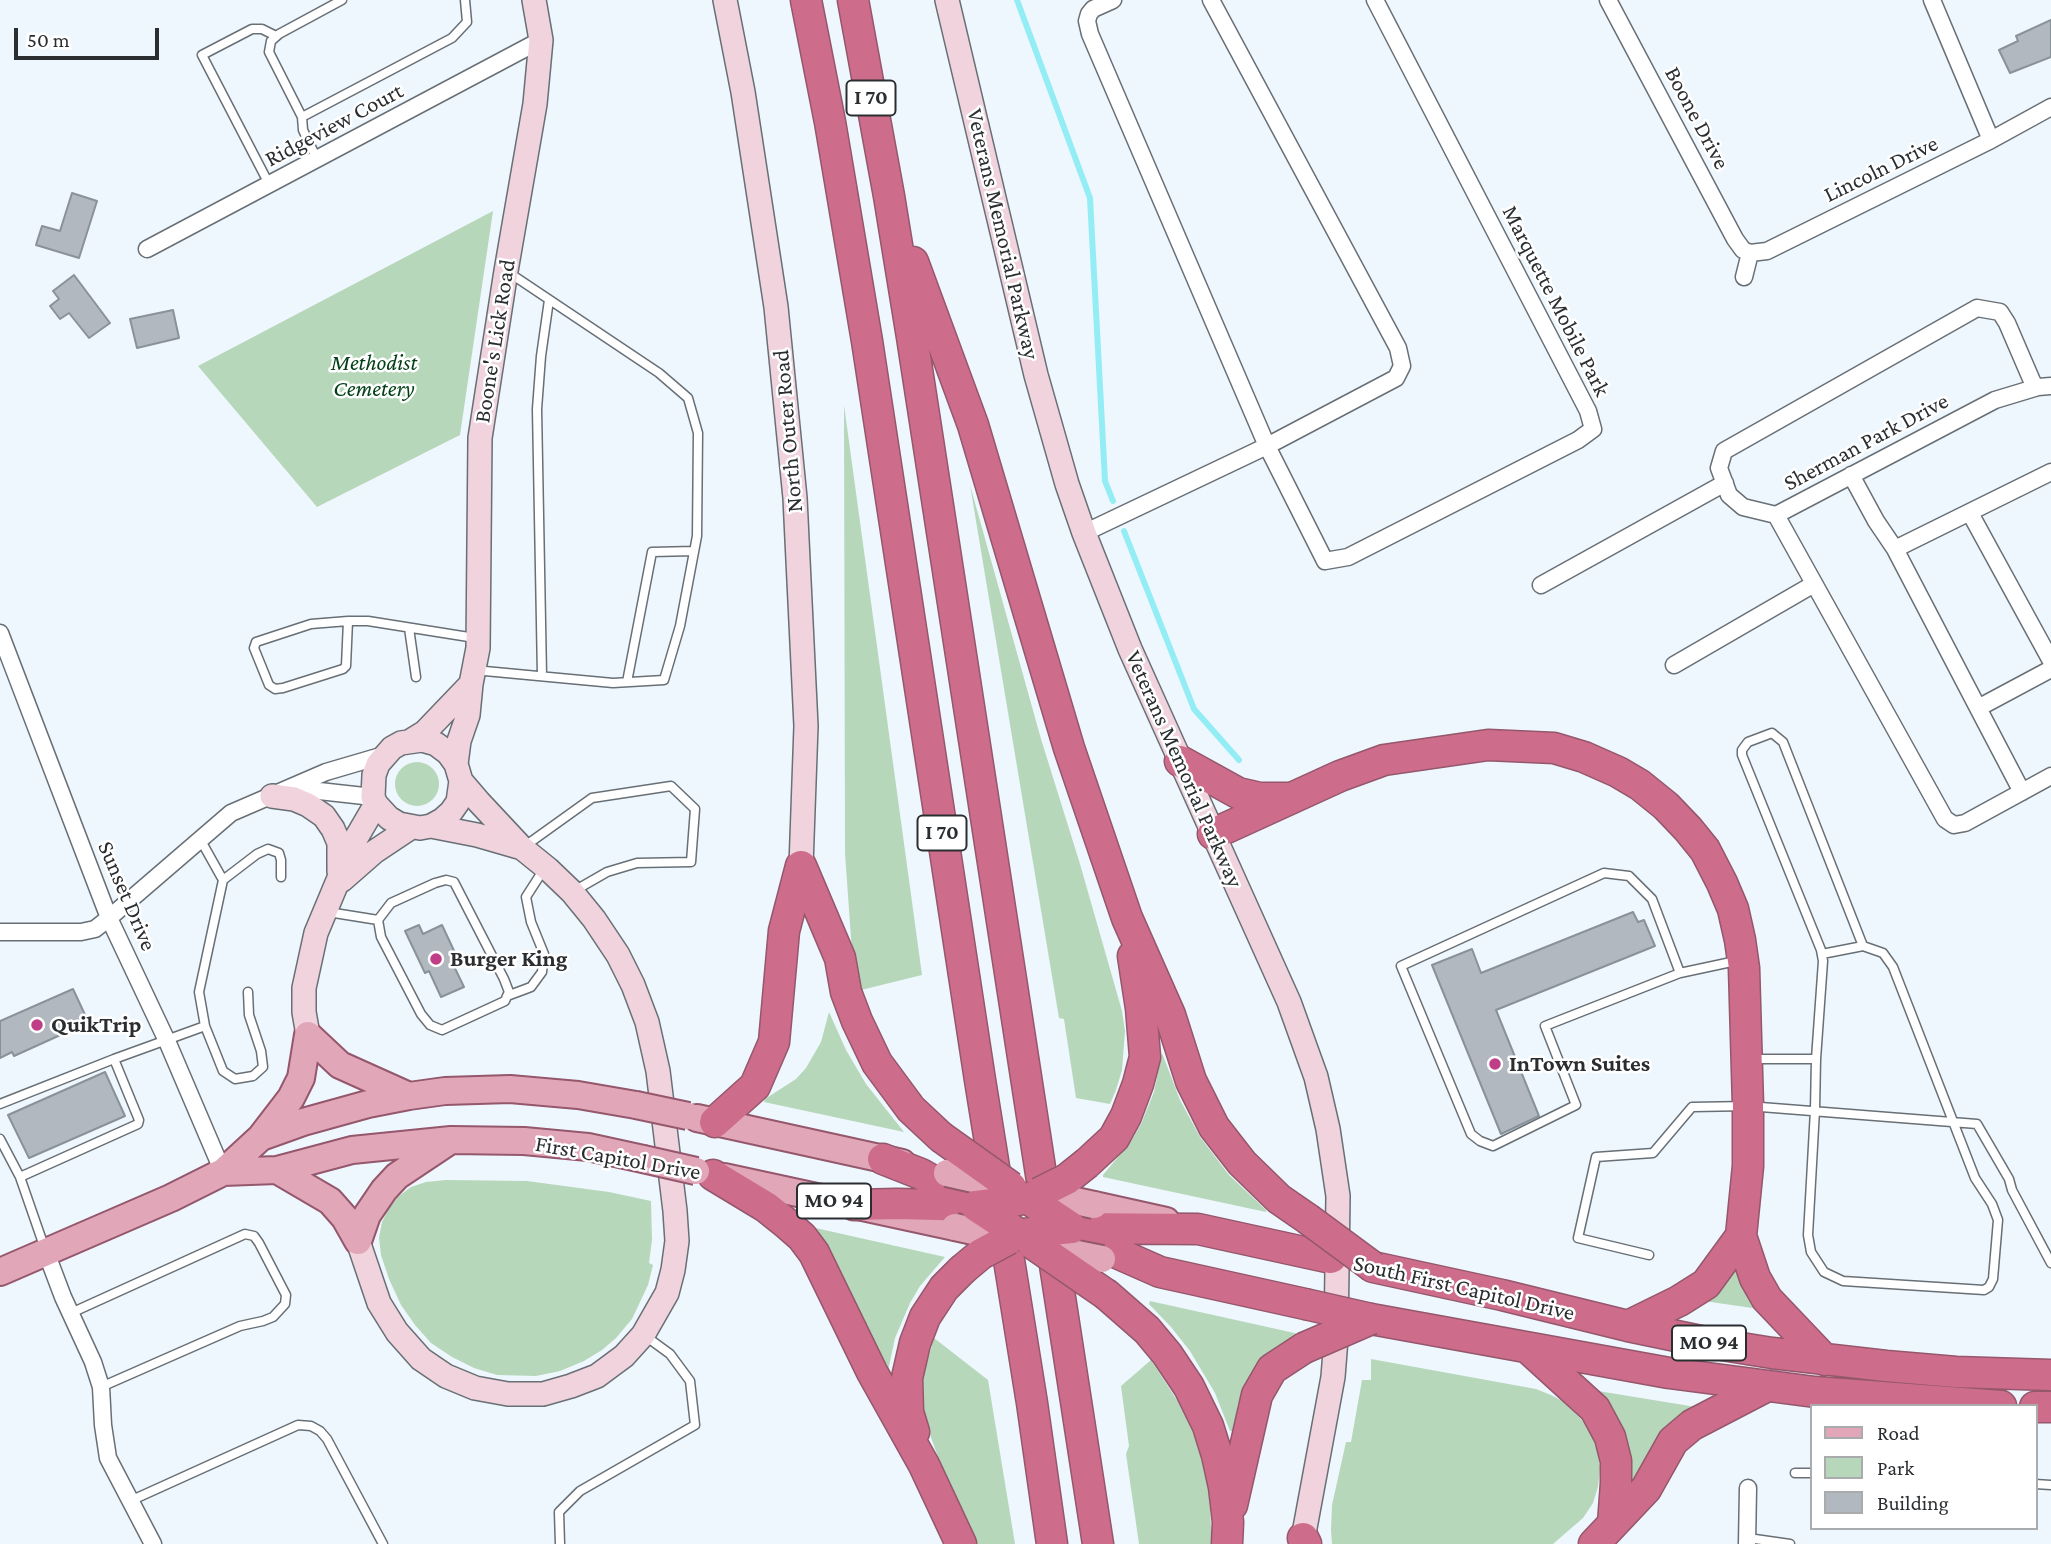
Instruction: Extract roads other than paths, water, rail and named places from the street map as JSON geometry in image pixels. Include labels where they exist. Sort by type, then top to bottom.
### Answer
[{"type":"highway","name":"I 70","points":[[806,0],[830,122],[867,341],[1052,1544]]},
{"type":"highway","name":"I 70","points":[[853,0],[889,196],[1098,1544]]},
{"type":"highway","points":[[889,196],[973,425],[1069,748],[1127,918],[1170,1015],[1191,1081],[1214,1127],[1242,1163],[1279,1199],[1373,1267]]},
{"type":"highway","points":[[1213,834],[1340,776],[1384,760],[1488,744],[1554,748],[1584,757],[1640,785],[1666,806],[1705,850],[1722,883],[1733,909],[1742,959],[1748,1166],[1741,1236],[1755,1278],[1767,1298],[1825,1360]]},
{"type":"highway","points":[[1180,761],[1238,793],[1261,799],[1291,798]]},
{"type":"highway","points":[[702,1119],[754,1086],[774,1042],[785,931],[801,866]]},
{"type":"highway","name":"South First Capitol Drive","points":[[801,866],[840,958],[846,992],[857,1021],[877,1063],[911,1109],[941,1137],[1026,1193],[1160,1272],[1371,1319],[1669,1373],[1934,1404]]},
{"type":"highway","points":[[854,1205],[955,1200],[1010,1202],[1026,1193],[1067,1179],[1114,1138],[1126,1116],[1145,1057],[1141,1008],[1127,918]]},
{"type":"highway","points":[[883,1159],[922,1174],[955,1200],[1107,1296],[1146,1330],[1167,1354],[1189,1387],[1208,1426],[1224,1487],[1227,1533]]},
{"type":"highway","points":[[704,1173],[766,1208],[802,1237],[814,1252],[872,1372],[923,1465],[961,1544]]},
{"type":"highway","name":"South First Capitol Drive","points":[[923,1465],[908,1412],[907,1378],[915,1343],[925,1317],[944,1288],[981,1254],[1041,1231],[1093,1234],[1198,1229],[1710,1343],[1825,1360],[1956,1372],[2051,1375]]},
{"type":"highway","points":[[1628,1326],[1679,1301],[1706,1284],[1741,1236]]},
{"type":"highway","points":[[1227,1533],[1257,1395],[1272,1369],[1304,1348],[1371,1319]]},
{"type":"highway","points":[[1528,1348],[1595,1409],[1610,1437],[1616,1461],[1616,1483],[1603,1534]]},
{"type":"highway","points":[[1603,1534],[1646,1489],[1673,1441],[1692,1425],[1767,1386]]},
{"type":"main road","points":[[308,1035],[340,1065],[409,1096]]},
{"type":"main road","points":[[261,1137],[290,1098],[301,1078],[308,1035]]},
{"type":"main road","name":"First Capitol Drive","points":[[0,1272],[171,1198],[223,1172],[261,1137],[368,1104],[445,1091],[510,1089],[578,1095],[636,1105],[883,1159]]},
{"type":"main road","name":"First Capitol Drive","points":[[223,1172],[277,1170],[352,1150],[451,1140],[536,1142],[588,1147],[854,1205]]},
{"type":"main road","points":[[358,1241],[367,1215],[384,1190],[397,1176],[451,1140]]},
{"type":"main road","points":[[277,1170],[330,1201],[345,1218],[358,1241]]},
{"type":"main road","points":[[955,1200],[1026,1193]]},
{"type":"main road","points":[[1021,1240],[1093,1234]]},
{"type":"street","name":"Boone's Lick Road","points":[[459,772],[459,741],[468,715],[478,638],[480,438],[535,104],[541,40],[534,0]]},
{"type":"street","name":"North Outer Road","points":[[725,0],[743,92],[776,307],[795,498],[806,726],[801,866]]},
{"type":"street","name":"Veterans Memorial Parkway","points":[[947,0],[1036,375],[1067,484],[1130,649],[1289,1002],[1316,1076],[1335,1167],[1338,1196],[1338,1311],[1333,1377],[1304,1542]]},
{"type":"street","name":"Marquette Mobile Park","points":[[1113,0],[1093,9],[1089,14],[1087,21],[1090,34],[1267,446],[1325,561],[1348,558],[1578,440],[1593,429],[1588,411],[1375,0]]},
{"type":"street","points":[[1084,533],[1267,446],[1396,378],[1402,366],[1398,348],[1211,0]]},
{"type":"street","name":"Boone Drive","points":[[1608,0],[1735,239],[1742,250],[1750,253]]},
{"type":"street","points":[[1932,0],[1990,139]]},
{"type":"street","name":"Ridgeview Court","points":[[147,249],[541,40]]},
{"type":"street","name":"Lincoln Drive","points":[[1750,253],[1767,251],[2051,107]]},
{"type":"street","points":[[1744,276],[1750,253]]},
{"type":"street","points":[[1776,515],[1743,507],[1729,495],[1719,468],[1724,451],[1977,308],[2000,312],[2043,387]]},
{"type":"street","name":"Sherman Park Drive","points":[[2043,387],[1995,400],[1776,515],[1945,819],[1954,825],[1965,823],[2051,776]]},
{"type":"street","points":[[1895,549],[2050,474]]},
{"type":"street","points":[[1851,475],[1895,549],[2022,792]]},
{"type":"street","points":[[1541,585],[1725,483]]},
{"type":"street","points":[[1970,513],[2051,661]]},
{"type":"street","points":[[1674,665],[1814,584]]},
{"type":"street","name":"Sunset Drive","points":[[0,633],[109,918],[167,1041],[223,1172]]},
{"type":"street","points":[[1978,708],[2051,669]]},
{"type":"street","points":[[308,1035],[304,988],[316,933],[355,840],[375,801],[373,775],[377,764],[392,748],[425,732],[472,677]]},
{"type":"street","points":[[358,1241],[379,1303],[397,1332],[421,1359],[446,1376],[475,1388],[508,1394],[543,1394],[597,1376],[624,1356],[643,1335],[667,1293],[677,1241],[658,1070],[647,1022],[618,954],[572,892],[522,848],[459,772],[448,753],[436,744],[412,740]]},
{"type":"street","points":[[0,932],[80,932],[95,929],[230,813],[326,772],[384,755]]},
{"type":"street","points":[[337,885],[374,852],[420,827],[442,820],[451,812],[458,802],[459,772]]},
{"type":"street","points":[[282,792],[375,801],[389,818],[399,824],[477,835],[522,848]]},
{"type":"street","points":[[282,792],[324,816],[334,830],[339,843],[340,861],[337,885]]},
{"type":"street","points":[[46,1252],[101,1387],[108,1458],[147,1542]]},
{"type":"street","points":[[1748,1488],[1748,1541]]},
{"type":"lane","points":[[317,159],[303,130],[302,117],[269,52],[271,41],[276,36],[342,0]]},
{"type":"lane","points":[[302,117],[452,38],[467,22],[465,0]]},
{"type":"lane","points":[[269,184],[202,55],[252,29],[262,29],[276,36]]},
{"type":"lane","points":[[472,677],[542,676],[613,682],[664,680],[680,626],[697,536],[698,433],[688,398],[659,373],[506,271]]},
{"type":"lane","points":[[542,676],[537,409],[549,300]]},
{"type":"lane","points":[[626,682],[652,552],[694,551]]},
{"type":"lane","points":[[348,621],[346,666],[283,688],[275,689],[269,685],[254,648],[256,642],[311,624],[348,621],[368,621],[478,638]]},
{"type":"lane","points":[[409,628],[416,677]]},
{"type":"lane","points":[[1822,954],[1863,946],[1884,953],[1893,967],[1975,1178],[1992,1204],[1998,1220],[1993,1279],[1984,1290],[1843,1281],[1824,1272],[1811,1252],[1808,1235],[1823,961],[1742,755],[1745,745],[1768,733],[1776,735],[1783,742],[1863,946]]},
{"type":"lane","points":[[522,848],[592,798],[671,786],[695,809],[691,862],[637,863],[607,872],[572,892]]},
{"type":"lane","points":[[200,839],[223,880]]},
{"type":"lane","points":[[248,992],[249,1015],[261,1051],[263,1067],[253,1076],[235,1079],[223,1071],[205,1026],[199,992],[223,880],[257,853],[268,849],[279,853],[281,877]]},
{"type":"lane","points":[[507,996],[531,987],[542,972],[544,954],[531,922],[526,897],[546,867]]},
{"type":"lane","points":[[1680,973],[1652,899],[1629,876],[1604,873],[1401,966],[1471,1134],[1493,1146],[1576,1105],[1545,1026],[1680,973],[1742,959]]},
{"type":"lane","points":[[446,880],[454,882],[509,992],[505,1001],[442,1030],[430,1025],[421,1014],[381,937],[377,920],[391,903],[435,883],[446,880]]},
{"type":"lane","points":[[325,911],[377,920]]},
{"type":"lane","points":[[0,1104],[205,1026]]},
{"type":"lane","points":[[19,1177],[138,1124],[139,1120],[114,1059]]},
{"type":"lane","points":[[1746,1059],[1816,1059]]},
{"type":"lane","points":[[1649,1255],[1578,1238],[1596,1157],[1653,1153],[1692,1107],[1748,1106],[1977,1124],[2009,1179],[2012,1190],[2051,1263]]},
{"type":"lane","points":[[0,1139],[19,1177],[46,1252]]},
{"type":"lane","points":[[71,1313],[245,1234],[254,1236],[260,1243],[286,1295],[285,1304],[280,1311],[263,1321],[240,1325],[101,1387]]},
{"type":"lane","points":[[560,1544],[559,1511],[580,1491],[695,1425],[690,1381],[670,1354],[643,1335]]},
{"type":"lane","points":[[130,1501],[298,1425],[311,1426],[327,1439],[383,1544]]},
{"type":"lane","points":[[1795,1473],[1810,1473]]},
{"type":"lane","points":[[1748,1541],[1790,1544]]},
{"type":"waterway","points":[[1017,0],[1090,198],[1105,481],[1113,501]]},
{"type":"waterway","points":[[1124,531],[1194,709],[1239,760]]},
{"type":"place","name":"Burger King","points":[[436,959]]},
{"type":"place","name":"QuikTrip","points":[[37,1025]]},
{"type":"place","name":"InTown Suites","points":[[1495,1064]]},
{"type":"park label","name":"Methodist Cemetery","points":[[374,376]]}]
